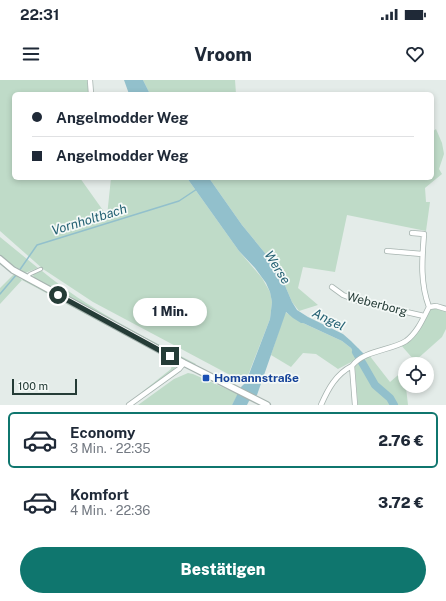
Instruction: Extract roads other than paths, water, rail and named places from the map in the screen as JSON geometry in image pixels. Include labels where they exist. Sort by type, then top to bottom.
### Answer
[{"type":"street","points":[[90,80],[91,92]]},
{"type":"street","points":[[412,232],[424,234],[422,278],[424,295],[429,307]]},
{"type":"street","points":[[387,251],[422,254]]},
{"type":"street","points":[[0,260],[13,270],[184,363],[267,405]]},
{"type":"street","name":"Weberborg","points":[[332,287],[343,295],[358,301],[424,316]]},
{"type":"street","points":[[429,307],[436,306],[446,309]]},
{"type":"street","points":[[321,405],[328,390],[338,375],[367,356],[407,340],[416,331],[429,307]]},
{"type":"street","points":[[129,405],[179,369],[184,363]]},
{"type":"street","points":[[352,366],[355,405]]},
{"type":"lane","points":[[24,276],[41,269]]},
{"type":"water","points":[[124,80],[143,80],[149,92],[128,92]]},
{"type":"water","points":[[188,180],[210,180],[242,225],[278,269],[297,310],[343,334],[365,355],[357,359],[351,348],[342,341],[301,323],[286,312],[257,395],[249,401],[247,405],[232,405],[241,387],[246,382],[270,319],[272,302],[266,283],[255,268],[239,251]]},
{"type":"waterway","name":"Vornholtbach","points":[[19,271],[37,245],[179,201],[197,189]]},
{"type":"waterway","name":"Vornholtbach","points":[[0,294],[17,274]]},
{"type":"waterway","name":"Angel","points":[[356,352],[375,385],[390,398],[394,405]]},
{"type":"place","name":"Homannstraße","points":[[206,378]]},
{"type":"water label","name":"Werse","points":[[278,267]]}]
